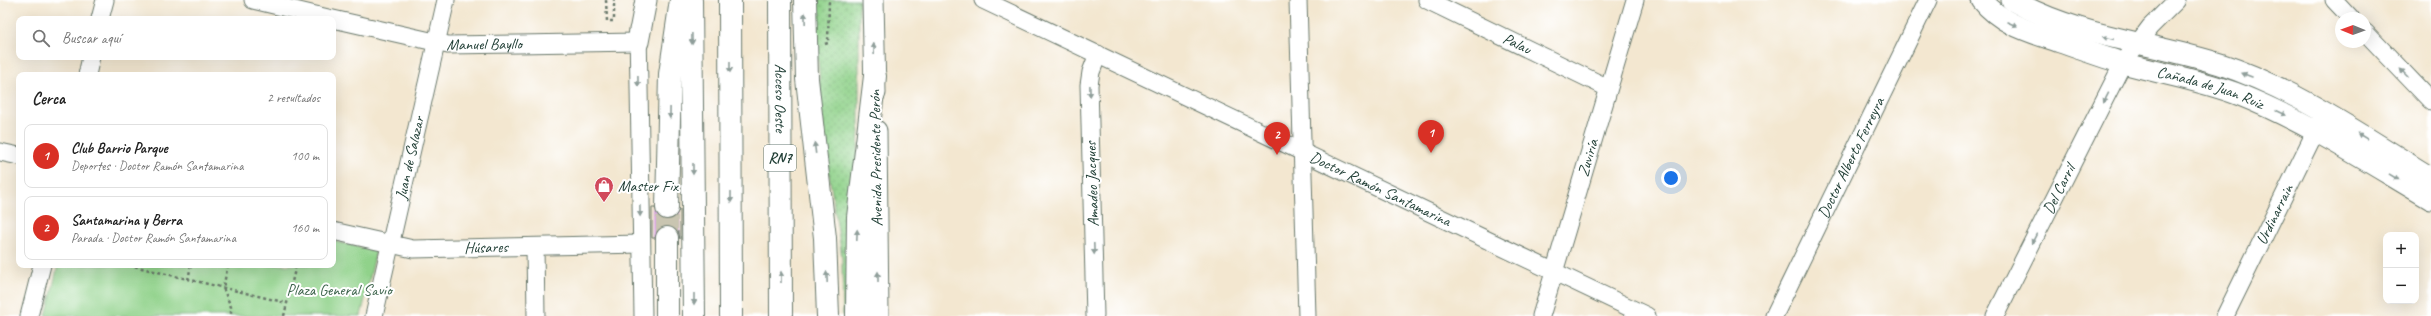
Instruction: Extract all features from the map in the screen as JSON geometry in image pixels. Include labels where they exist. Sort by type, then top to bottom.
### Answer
[{"type":"highway","points":[[668,208],[670,74],[681,0]]},
{"type":"highway","points":[[691,0],[694,316]]},
{"type":"highway","points":[[730,0],[731,316]]},
{"type":"highway","name":"Acceso Oeste","points":[[780,0],[781,316]]},
{"type":"highway","points":[[804,0],[807,79],[825,238],[828,316]]},
{"type":"highway","points":[[857,316],[858,216],[875,76]]},
{"type":"highway","points":[[667,238],[667,316]]},
{"type":"main road","points":[[638,42],[646,0]]},
{"type":"main road","name":"Avenida Presidente Perón","points":[[873,0],[878,316]]},
{"type":"main road","name":"Cañada de Juan Ruiz","points":[[1982,0],[1991,11],[2003,20],[2123,63],[2239,94],[2320,122],[2431,178]]},
{"type":"main road","name":"Cañada de Juan Ruiz","points":[[2012,0],[2083,30],[2221,65],[2253,77],[2431,199]]},
{"type":"street","points":[[101,16],[105,0]]},
{"type":"street","name":"Manuel Bayllo","points":[[253,0],[320,16]]},
{"type":"street","name":"Juan de Salazar","points":[[374,316],[392,246],[446,0]]},
{"type":"street","points":[[638,0],[643,316]]},
{"type":"street","name":"Doctor Ramón Santamarina","points":[[983,0],[1647,316]]},
{"type":"street","points":[[1298,0],[1307,316]]},
{"type":"street","name":"Palau","points":[[1427,0],[1608,88]]},
{"type":"street","name":"Zuviría","points":[[1541,316],[1635,0]]},
{"type":"street","name":"Doctor Alberto Ferreyra","points":[[1774,316],[1928,0]]},
{"type":"street","name":"Del Carril","points":[[1995,316],[2123,63],[2136,44],[2177,0]]},
{"type":"street","points":[[2334,0],[2345,12]]},
{"type":"street","name":"Manuel Bayllo","points":[[336,20],[436,43],[638,42]]},
{"type":"street","points":[[2371,38],[2431,101]]},
{"type":"street","name":"Amadeo Jacques","points":[[1095,316],[1089,85],[1098,54]]},
{"type":"street","points":[[88,72],[90,60]]},
{"type":"street","name":"Urdinarrain","points":[[2226,316],[2320,122]]},
{"type":"street","points":[[0,152],[16,155]]},
{"type":"street","name":"Húsares","points":[[336,232],[392,246],[413,249],[535,248],[641,244]]},
{"type":"street","points":[[535,248],[536,316]]},
{"type":"street","points":[[29,316],[41,268]]},
{"type":"path","points":[[606,0],[607,21],[614,21],[614,0]]},
{"type":"path","points":[[828,44],[829,0]]},
{"type":"path","points":[[141,268],[287,303]]},
{"type":"path","points":[[188,280],[190,268]]},
{"type":"path","points":[[227,268],[223,288],[231,307],[231,316]]},
{"type":"path","points":[[284,316],[295,268]]},
{"type":"green space","points":[[814,0],[859,0],[859,130],[849,316],[843,316],[842,257],[824,142]]},
{"type":"green space","name":"Plaza General Savio","points":[[336,242],[376,251],[361,316],[46,316],[57,268],[336,268]]},
{"type":"building","points":[[652,208],[655,208],[660,218],[666,220],[673,219],[680,209],[680,239],[678,231],[667,226],[660,227],[655,238],[652,238]]},
{"type":"tunnel","points":[[667,208],[667,238]]},
{"type":"place","name":"Club Barrio Parque","points":[[1431,153]]},
{"type":"place","name":"Santamarina y Berra","points":[[1277,155]]},
{"type":"place","name":"Master Fix","points":[[604,203]]}]
